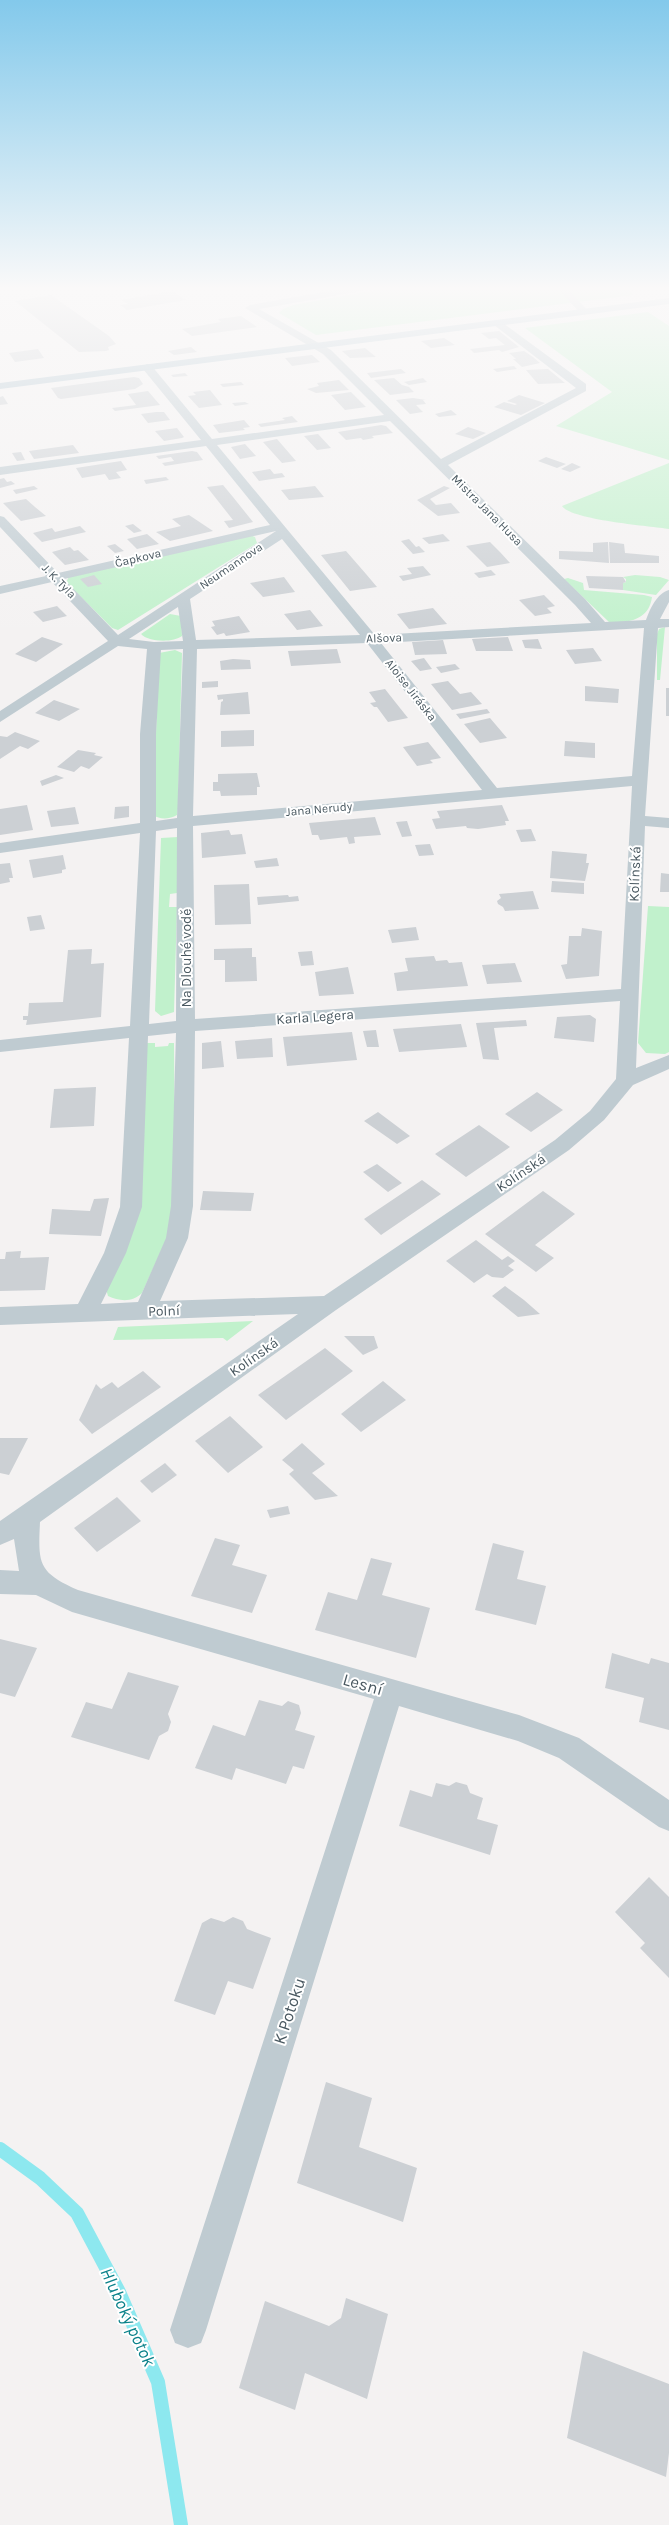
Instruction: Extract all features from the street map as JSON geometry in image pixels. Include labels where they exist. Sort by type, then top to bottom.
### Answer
[{"type":"street","points":[[179,406],[280,529]]},
{"type":"street","name":"Mistra Jana Husa","points":[[382,406],[580,602],[602,628]]},
{"type":"street","points":[[440,464],[552,406]]},
{"type":"street","points":[[0,471],[394,417]]},
{"type":"street","name":"J. K. Tyla","points":[[0,520],[118,642]]},
{"type":"street","name":"Čapkova","points":[[0,590],[55,576],[280,529]]},
{"type":"street","name":"Neumannova","points":[[0,718],[118,642],[280,529]]},
{"type":"street","name":"Aloise Jiráska","points":[[280,529],[371,639],[492,792]]},
{"type":"street","name":"Kolínská","points":[[0,1534],[28,1517],[328,1304],[582,1130],[614,1098],[626,1080],[637,820],[640,780],[660,624],[657,608],[669,594]]},
{"type":"street","name":"Na Dlouhé vodě","points":[[145,1311],[177,1238],[182,1206],[186,1026],[185,822],[190,644],[183,598]]},
{"type":"street","name":"Alšova","points":[[118,642],[154,646],[371,639],[660,624]]},
{"type":"street","points":[[85,1313],[115,1254],[131,1207],[148,828],[148,734],[154,646]]},
{"type":"street","name":"Jana Nerudy","points":[[0,848],[185,822],[492,792],[640,780]]},
{"type":"street","points":[[637,820],[669,823]]},
{"type":"street","name":"Karla Legera","points":[[0,1046],[186,1026],[630,994]]},
{"type":"street","points":[[626,1080],[669,1061]]},
{"type":"street","name":"Polní","points":[[0,1316],[328,1304]]},
{"type":"street","points":[[28,1517],[27,1542],[29,1564],[40,1584]]},
{"type":"street","name":"Lesní","points":[[0,1582],[40,1584],[72,1600],[518,1728],[569,1748],[669,1817]]},
{"type":"street","name":"K Potoku","points":[[188,2330],[390,1691]]},
{"type":"green space","points":[[589,406],[669,406],[669,460],[556,426]]},
{"type":"green space","points":[[669,463],[669,529],[595,519],[568,511],[562,506]]},
{"type":"green space","points":[[250,535],[255,537],[257,543],[118,630],[112,628],[66,582],[69,577]]},
{"type":"green space","points":[[635,575],[660,577],[669,580],[656,595],[623,590],[623,583],[626,582],[626,579],[623,577]]},
{"type":"green space","points":[[568,578],[583,583],[584,590],[652,597],[650,605],[647,611],[631,621],[609,622],[564,579]]},
{"type":"green space","points":[[170,614],[181,616],[182,636],[173,640],[161,641],[149,639],[141,634]]},
{"type":"green space","points":[[665,627],[660,680],[657,680],[657,634],[659,629]]},
{"type":"green space","points":[[175,650],[182,653],[178,809],[177,815],[162,818],[153,815],[159,653]]},
{"type":"green space","points":[[178,837],[177,893],[170,894],[169,907],[177,907],[174,1012],[161,1016],[155,1011],[161,838]]},
{"type":"green space","points":[[648,906],[669,907],[669,1052],[665,1054],[646,1053],[638,1043]]},
{"type":"green space","points":[[145,1043],[155,1043],[155,1047],[168,1046],[169,1043],[174,1043],[175,1158],[170,1231],[142,1293],[130,1300],[121,1300],[108,1296],[106,1289],[119,1262]]},
{"type":"green space","points":[[253,1321],[227,1341],[223,1338],[113,1340],[118,1327]]},
{"type":"building","points":[[129,406],[154,406],[115,411],[112,408]]},
{"type":"building","points":[[197,406],[216,406],[199,408]]},
{"type":"building","points":[[341,406],[366,407],[345,410]]},
{"type":"building","points":[[402,406],[417,406],[423,412],[410,414]]},
{"type":"building","points":[[496,406],[539,406],[521,415],[494,407]]},
{"type":"building","points":[[451,410],[457,415],[439,417],[435,414]]},
{"type":"building","points":[[164,412],[170,420],[148,423],[141,414]]},
{"type":"building","points":[[292,416],[298,422],[261,427],[258,424],[285,420],[282,418]]},
{"type":"building","points":[[244,420],[250,427],[243,428],[245,430],[219,433],[213,425]]},
{"type":"building","points":[[381,425],[386,426],[393,433],[372,436],[374,438],[363,440],[361,438],[346,440],[338,432]]},
{"type":"building","points":[[468,427],[486,433],[473,439],[455,434]]},
{"type":"building","points":[[177,428],[184,437],[164,441],[155,431]]},
{"type":"building","points":[[318,434],[331,448],[317,450],[304,436]]},
{"type":"building","points":[[277,439],[296,461],[282,463],[263,442]]},
{"type":"building","points":[[245,444],[256,456],[240,459],[231,447]]},
{"type":"building","points":[[73,445],[79,453],[34,459],[29,451]]},
{"type":"building","points":[[192,451],[197,452],[203,460],[165,466],[162,463],[174,461],[171,457],[159,459],[156,456]]},
{"type":"building","points":[[21,452],[25,460],[17,461],[12,453]]},
{"type":"building","points":[[546,457],[566,464],[557,468],[538,461]]},
{"type":"building","points":[[121,461],[127,470],[116,472],[121,478],[109,480],[105,474],[82,478],[76,468]]},
{"type":"building","points":[[572,463],[581,467],[570,472],[561,469]]},
{"type":"building","points":[[270,469],[274,474],[282,473],[285,477],[259,481],[252,472]]},
{"type":"building","points":[[166,477],[169,480],[146,484],[144,480]]},
{"type":"building","points":[[4,478],[7,482],[11,481],[15,484],[0,488],[0,479]]},
{"type":"building","points":[[223,485],[253,522],[229,528],[224,521],[233,520],[207,487]]},
{"type":"building","points":[[34,486],[38,489],[16,494],[13,490]]},
{"type":"building","points":[[315,486],[324,497],[289,500],[281,490]]},
{"type":"building","points":[[444,486],[450,488],[430,499],[436,505],[451,503],[460,513],[438,516],[417,500]]},
{"type":"building","points":[[26,499],[46,516],[21,521],[3,503]]},
{"type":"building","points":[[189,515],[213,531],[170,541],[156,532],[181,526],[172,519]]},
{"type":"building","points":[[133,524],[142,531],[134,533],[125,526]]},
{"type":"building","points":[[80,526],[86,532],[42,542],[33,533],[52,528],[55,532]]},
{"type":"building","points":[[147,534],[159,544],[137,549],[127,539]]},
{"type":"building","points":[[443,534],[450,541],[429,544],[422,538]]},
{"type":"building","points":[[409,539],[416,547],[419,546],[425,552],[413,554],[401,541]]},
{"type":"building","points":[[490,542],[510,563],[487,567],[466,546]]},
{"type":"building","points":[[608,542],[609,563],[559,559],[559,551],[593,552],[593,543]]},
{"type":"building","points":[[609,542],[624,544],[625,553],[659,556],[659,563],[610,563]]},
{"type":"building","points":[[115,544],[124,551],[115,553],[107,546]]},
{"type":"building","points":[[70,547],[74,551],[78,550],[89,560],[65,565],[52,552]]},
{"type":"building","points":[[346,551],[377,587],[350,591],[321,555]]},
{"type":"building","points":[[423,566],[431,575],[403,581],[399,576],[412,574],[407,568]]},
{"type":"building","points":[[491,570],[496,575],[479,578],[474,573]]},
{"type":"building","points":[[94,575],[102,584],[88,587],[80,579]]},
{"type":"building","points":[[586,576],[623,577],[626,582],[623,583],[623,590],[589,588]]},
{"type":"building","points":[[284,577],[295,592],[263,597],[250,583]]},
{"type":"building","points":[[544,595],[555,606],[547,608],[552,613],[535,616],[519,600]]},
{"type":"building","points":[[57,606],[67,616],[43,622],[33,612]]},
{"type":"building","points":[[433,608],[447,624],[409,629],[397,614]]},
{"type":"building","points":[[310,610],[323,626],[297,630],[284,614]]},
{"type":"building","points":[[239,616],[250,632],[226,636],[224,633],[217,635],[211,627],[215,626],[212,621]]},
{"type":"building","points":[[42,637],[63,644],[36,662],[15,654]]},
{"type":"building","points":[[508,637],[513,651],[476,651],[472,639]]},
{"type":"building","points":[[538,639],[542,649],[525,648],[522,640]]},
{"type":"building","points":[[443,640],[447,654],[415,655],[412,642]]},
{"type":"building","points":[[593,648],[602,661],[575,664],[566,650]]},
{"type":"building","points":[[337,649],[341,663],[291,666],[288,651]]},
{"type":"building","points":[[424,658],[432,669],[420,671],[411,661]]},
{"type":"building","points":[[233,659],[250,660],[251,669],[221,670],[220,661]]},
{"type":"building","points":[[455,664],[460,669],[441,673],[436,667]]},
{"type":"building","points":[[218,681],[218,687],[202,688],[202,682]]},
{"type":"building","points":[[448,681],[460,694],[471,692],[482,704],[452,710],[431,684]]},
{"type":"building","points":[[585,686],[619,689],[618,703],[585,701]]},
{"type":"building","points":[[666,688],[669,688],[669,716],[666,716]]},
{"type":"building","points":[[385,689],[408,718],[388,722],[377,707],[374,707],[370,703],[376,702],[369,692]]},
{"type":"building","points":[[248,692],[250,714],[220,715],[221,702],[223,699],[218,700],[217,695]]},
{"type":"building","points":[[54,700],[80,709],[59,721],[35,713]]},
{"type":"building","points":[[487,709],[490,713],[460,719],[456,714]]},
{"type":"building","points":[[490,718],[507,738],[480,743],[464,724]]},
{"type":"building","points":[[254,730],[254,746],[221,747],[221,731]]},
{"type":"building","points":[[15,732],[40,741],[28,749],[20,746],[0,759],[0,736],[7,737]]},
{"type":"building","points":[[565,741],[595,743],[595,758],[564,756]]},
{"type":"building","points":[[428,742],[441,758],[430,760],[433,763],[417,766],[403,747]]},
{"type":"building","points":[[78,750],[96,753],[94,755],[103,757],[89,769],[81,766],[74,772],[57,767]]},
{"type":"building","points":[[257,773],[260,787],[257,787],[257,795],[221,796],[220,791],[213,791],[213,782],[218,782],[218,774]]},
{"type":"building","points":[[56,775],[64,778],[42,786],[40,781]]},
{"type":"building","points":[[27,805],[33,830],[0,835],[0,809]]},
{"type":"building","points":[[502,805],[509,821],[505,821],[506,825],[478,829],[467,828],[466,826],[436,829],[432,819],[440,818],[437,811]]},
{"type":"building","points":[[129,806],[129,817],[114,819],[115,807]]},
{"type":"building","points":[[75,807],[79,824],[51,827],[47,811]]},
{"type":"building","points":[[375,817],[381,835],[354,837],[355,843],[349,844],[347,837],[320,840],[318,835],[312,835],[309,823]]},
{"type":"building","points":[[407,821],[412,836],[402,837],[396,822]]},
{"type":"building","points":[[531,829],[536,841],[521,842],[516,830]]},
{"type":"building","points":[[229,830],[231,835],[242,834],[246,854],[202,858],[201,833]]},
{"type":"building","points":[[430,844],[434,855],[419,856],[415,845]]},
{"type":"building","points":[[552,851],[587,854],[586,863],[589,863],[585,881],[550,878]]},
{"type":"building","points":[[63,855],[66,869],[62,870],[62,873],[33,878],[29,860]]},
{"type":"building","points":[[277,858],[279,866],[256,868],[254,861]]},
{"type":"building","points":[[10,863],[13,878],[9,878],[10,882],[0,884],[0,864]]},
{"type":"building","points":[[661,873],[669,874],[669,892],[660,892]]},
{"type":"building","points":[[552,881],[584,883],[584,894],[551,892]]},
{"type":"building","points":[[249,884],[251,924],[215,925],[214,885]]},
{"type":"building","points":[[533,891],[539,909],[505,911],[497,901],[501,898],[499,894]]},
{"type":"building","points":[[288,895],[289,897],[298,896],[299,901],[258,905],[257,897]]},
{"type":"building","points":[[41,915],[45,929],[30,931],[27,917]]},
{"type":"building","points":[[416,927],[419,940],[392,943],[388,930]]},
{"type":"building","points":[[582,928],[602,931],[599,976],[566,979],[561,965],[567,964],[569,936],[581,936]]},
{"type":"building","points":[[252,948],[252,957],[256,957],[257,981],[225,982],[225,960],[214,960],[214,949]]},
{"type":"building","points":[[92,949],[91,964],[104,963],[101,1017],[26,1025],[27,1020],[23,1020],[23,1016],[28,1016],[29,1003],[63,1002],[68,950]]},
{"type":"building","points":[[312,951],[314,965],[301,966],[298,952]]},
{"type":"building","points":[[434,956],[436,961],[447,960],[449,963],[462,962],[468,986],[397,991],[394,973],[408,971],[405,958]]},
{"type":"building","points":[[515,963],[522,982],[487,984],[482,965]]},
{"type":"building","points":[[348,967],[354,994],[319,996],[315,972]]},
{"type":"building","points":[[590,1015],[596,1019],[594,1042],[554,1038],[557,1017]]},
{"type":"building","points":[[526,1020],[527,1026],[494,1028],[499,1060],[483,1059],[476,1023]]},
{"type":"building","points":[[461,1024],[467,1047],[399,1052],[393,1029]]},
{"type":"building","points":[[376,1030],[379,1047],[367,1047],[363,1031]]},
{"type":"building","points":[[352,1032],[357,1060],[287,1066],[283,1037]]},
{"type":"building","points":[[272,1038],[273,1057],[237,1059],[235,1041]]},
{"type":"building","points":[[221,1041],[224,1067],[202,1069],[202,1043]]},
{"type":"building","points":[[96,1087],[94,1126],[50,1128],[54,1089]]},
{"type":"building","points":[[537,1092],[563,1110],[531,1132],[505,1114]]},
{"type":"building","points":[[378,1112],[410,1136],[397,1144],[364,1121]]},
{"type":"building","points":[[479,1125],[510,1147],[466,1177],[435,1154]]},
{"type":"building","points":[[377,1164],[402,1183],[388,1192],[363,1172]]},
{"type":"building","points":[[422,1180],[441,1194],[381,1235],[364,1219]]},
{"type":"building","points":[[203,1191],[254,1193],[251,1211],[200,1210]]},
{"type":"building","points":[[543,1191],[575,1214],[535,1245],[554,1258],[536,1272],[485,1234]]},
{"type":"building","points":[[109,1198],[101,1236],[49,1234],[52,1209],[90,1211],[94,1199]]},
{"type":"building","points":[[476,1240],[502,1260],[508,1256],[515,1261],[508,1266],[514,1270],[503,1278],[492,1277],[487,1274],[474,1283],[446,1261]]},
{"type":"building","points":[[21,1251],[20,1258],[49,1257],[45,1290],[0,1291],[0,1259],[5,1259],[6,1252]]},
{"type":"building","points":[[505,1286],[540,1314],[518,1317],[492,1296]]},
{"type":"building","points":[[344,1336],[374,1336],[378,1348],[363,1355]]},
{"type":"building","points":[[325,1348],[353,1371],[286,1420],[258,1395]]},
{"type":"building","points":[[143,1371],[161,1387],[92,1434],[79,1420],[96,1384],[101,1389],[112,1382],[118,1388]]},
{"type":"building","points":[[383,1381],[406,1400],[361,1432],[341,1414]]},
{"type":"building","points":[[230,1416],[263,1447],[228,1473],[195,1441]]},
{"type":"building","points":[[0,1438],[28,1438],[9,1475],[0,1473]]},
{"type":"building","points":[[302,1443],[325,1464],[312,1473],[338,1496],[315,1500],[289,1474],[294,1470],[282,1460]]},
{"type":"building","points":[[165,1463],[177,1475],[152,1493],[140,1481]]},
{"type":"building","points":[[117,1497],[141,1521],[97,1552],[74,1528]]},
{"type":"building","points":[[288,1506],[290,1514],[270,1518],[267,1510]]},
{"type":"building","points":[[215,1538],[240,1545],[232,1565],[267,1575],[252,1613],[191,1596]]},
{"type":"building","points":[[493,1543],[524,1551],[517,1579],[546,1586],[536,1625],[475,1610]]},
{"type":"building","points":[[371,1558],[392,1563],[382,1595],[430,1608],[416,1658],[315,1630],[328,1592],[357,1600]]},
{"type":"building","points":[[0,1639],[37,1648],[15,1697],[0,1693]]},
{"type":"building","points":[[612,1653],[649,1664],[651,1658],[669,1663],[669,1730],[639,1722],[644,1698],[605,1688]]},
{"type":"building","points":[[128,1672],[179,1686],[168,1714],[171,1722],[168,1731],[159,1736],[149,1760],[71,1737],[86,1702],[112,1709]]},
{"type":"building","points":[[259,1700],[282,1706],[288,1701],[299,1705],[301,1713],[295,1730],[315,1736],[304,1769],[293,1766],[286,1784],[236,1768],[232,1780],[195,1768],[213,1725],[245,1736]]},
{"type":"building","points":[[456,1782],[467,1785],[470,1793],[483,1798],[477,1819],[498,1825],[490,1855],[399,1826],[410,1790],[432,1797],[436,1783],[449,1786]]},
{"type":"building","points":[[649,1877],[669,1897],[669,1978],[640,1948],[645,1943],[615,1912]]},
{"type":"building","points":[[233,1917],[243,1921],[247,1929],[271,1938],[253,1989],[228,1981],[215,2015],[174,2001],[202,1923],[211,1918],[224,1922]]},
{"type":"building","points":[[326,2082],[372,2098],[359,2147],[417,2168],[403,2222],[297,2183]]},
{"type":"building","points":[[346,2298],[388,2314],[367,2399],[305,2373],[295,2410],[239,2388],[265,2301],[329,2326],[341,2318]]},
{"type":"building","points":[[583,2351],[669,2384],[669,2453],[666,2477],[567,2438]]},
{"type":"waterway","name":"Hluboký potok","points":[[0,2149],[40,2178],[77,2213],[119,2292],[158,2382],[181,2525]]}]
